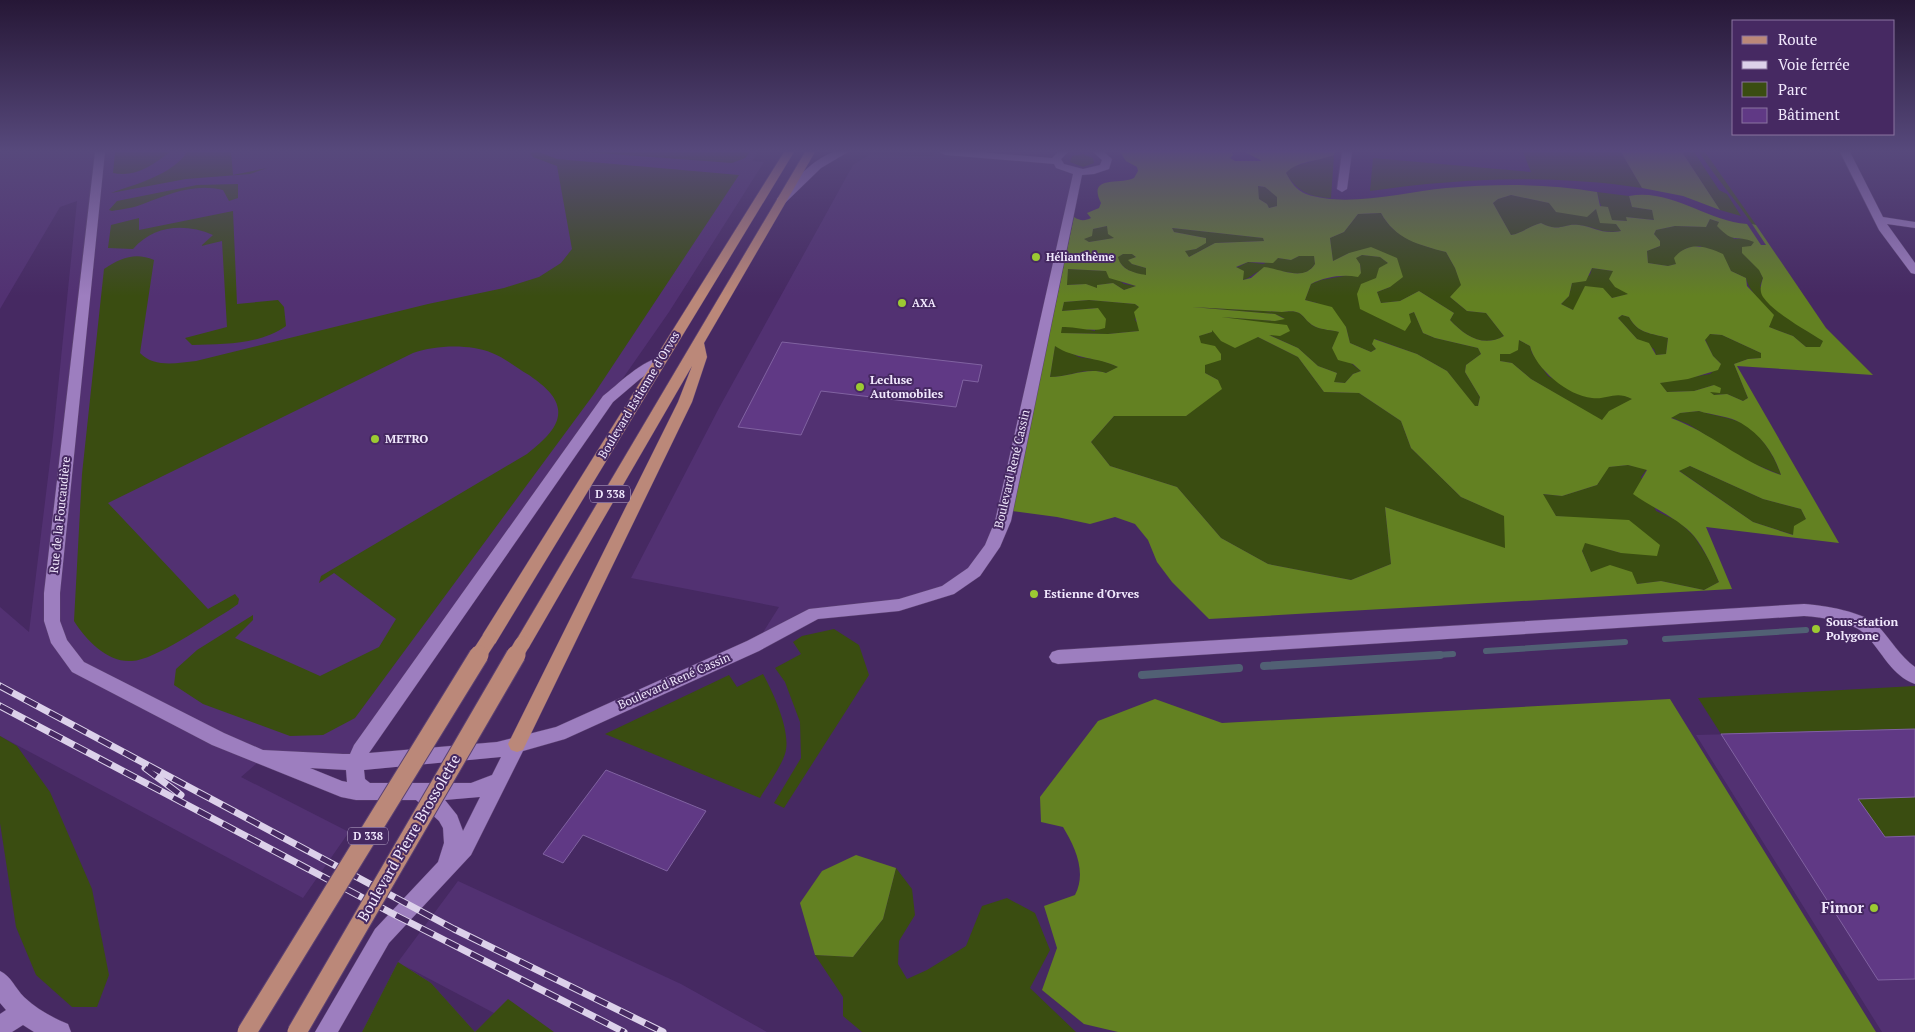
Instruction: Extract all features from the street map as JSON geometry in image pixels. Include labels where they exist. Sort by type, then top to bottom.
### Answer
[{"type":"main road","name":"Boulevard Estienne d'Orves","points":[[247,1032],[759,200]]},
{"type":"main road","name":"Boulevard Estienne d'Orves","points":[[522,644],[700,350],[780,202]]},
{"type":"main road","name":"D 338","points":[[517,744],[685,402],[700,350]]},
{"type":"main road","name":"Boulevard Pierre Brossolette","points":[[297,1032],[522,644]]},
{"type":"street","name":"Rue de la Foucaudière","points":[[95,200],[53,583],[52,621],[60,643],[78,667],[218,739],[341,789],[373,793],[478,791],[496,782]]},
{"type":"street","name":"Boulevard René Cassin","points":[[517,744],[559,734],[755,645],[815,613],[899,605],[948,590],[974,572],[992,547],[1003,521],[1072,200]]},
{"type":"street","points":[[1869,200],[1879,220],[1915,271]]},
{"type":"street","points":[[1879,220],[1915,225]]},
{"type":"street","name":"D 338","points":[[356,762],[360,750],[608,399],[635,376],[660,361]]},
{"type":"street","points":[[1058,657],[1804,610],[1824,611],[1862,624],[1870,629],[1898,664],[1915,678]]},
{"type":"street","name":"Rue de la Foucaudière","points":[[262,758],[385,762],[497,750],[517,744]]},
{"type":"street","name":"D 338","points":[[496,782],[517,744]]},
{"type":"street","points":[[356,762],[354,774],[357,785],[363,791],[373,793]]},
{"type":"street","name":"Rue de la Foucaudière","points":[[326,1032],[382,936],[464,848],[496,782]]},
{"type":"street","name":"Rue de la Foucaudière","points":[[412,792],[422,794],[438,804],[453,828],[454,842],[447,866]]},
{"type":"street","points":[[0,982],[2,990],[24,1011],[54,1031],[60,1032]]},
{"type":"street","points":[[0,1027],[24,1011]]},
{"type":"shaded area","points":[[0,200],[740,200],[669,312],[356,762],[263,758],[241,777],[349,832],[303,898],[0,736],[0,607],[29,632],[53,437],[77,201],[60,207],[0,309]]},
{"type":"shaded area","points":[[834,200],[1069,200],[1003,521],[959,583],[899,605],[815,613],[755,645],[779,607],[631,578],[719,408]]},
{"type":"shaded area","name":"Fimor","points":[[1915,729],[1915,1032],[1882,1032],[1696,735]]},
{"type":"shaded area","points":[[458,881],[681,984],[767,1032],[475,1032],[362,1032],[398,962]],"holes":[[[405,966],[494,1014],[475,1032],[431,983]]]},
{"type":"green space","points":[[152,200],[132,207],[109,210],[117,201]]},
{"type":"green space","points":[[563,200],[722,200],[594,394],[355,718],[323,735],[290,736],[203,704],[174,685],[176,669],[197,650],[253,615],[253,620],[235,638],[320,676],[379,647],[396,619],[334,573],[319,583],[321,576],[527,454],[548,435],[556,423],[558,416],[557,404],[547,389],[529,375],[492,353],[474,348],[442,347],[413,353],[108,503],[208,609],[235,594],[239,599],[238,604],[228,611],[167,648],[142,659],[123,661],[114,658],[91,643],[85,636],[74,621],[82,474],[104,269],[128,257],[141,256],[154,260],[140,353],[146,358],[159,363],[181,363],[196,361],[428,304],[504,288],[539,277],[561,263],[572,249]]},
{"type":"green space","points":[[1100,200],[1261,200],[1269,208],[1277,206],[1277,200],[1497,200],[1493,203],[1511,235],[1541,223],[1557,228],[1579,225],[1604,231],[1621,231],[1616,224],[1600,223],[1596,209],[1587,217],[1556,212],[1549,203],[1536,200],[1599,200],[1600,206],[1608,207],[1612,220],[1627,221],[1626,217],[1654,220],[1652,210],[1632,207],[1630,200],[1671,200],[1732,222],[1747,224],[1761,245],[1766,245],[1752,224],[1756,225],[1826,328],[1873,375],[1737,366],[1839,543],[1706,527],[1732,589],[1209,619],[1172,582],[1157,562],[1148,540],[1135,524],[1115,517],[1090,524],[1012,511],[1074,217],[1082,220],[1091,218],[1087,213],[1099,208]],"holes":[[[1381,213],[1393,229],[1409,240],[1446,252],[1455,268],[1461,285],[1450,297],[1467,311],[1486,313],[1504,336],[1489,341],[1468,335],[1450,320],[1454,313],[1419,291],[1400,301],[1381,303],[1377,292],[1390,287],[1403,277],[1397,258],[1371,247],[1349,253],[1333,261],[1330,238],[1344,232],[1358,214]],[[1710,219],[1719,222],[1717,226],[1728,235],[1754,242],[1751,246],[1742,247],[1742,253],[1759,270],[1763,278],[1761,285],[1763,297],[1783,315],[1823,341],[1820,347],[1806,347],[1793,336],[1769,327],[1774,315],[1747,286],[1746,278],[1731,271],[1723,254],[1703,247],[1691,247],[1685,249],[1674,258],[1676,264],[1668,266],[1648,263],[1647,251],[1660,246],[1660,241],[1654,234],[1656,230],[1675,226],[1706,227]],[[1107,226],[1108,234],[1114,238],[1089,242],[1084,239],[1092,236],[1093,229]],[[1172,228],[1263,238],[1264,241],[1215,243],[1189,257],[1185,251],[1196,249],[1206,243],[1206,238],[1174,232]],[[1123,254],[1132,254],[1136,257],[1128,260],[1132,264],[1146,268],[1146,275],[1133,272],[1122,265],[1118,257]],[[1362,255],[1380,257],[1388,263],[1379,268],[1376,278],[1361,284],[1357,294],[1360,309],[1405,331],[1411,322],[1409,314],[1414,312],[1423,333],[1435,338],[1478,348],[1481,354],[1466,365],[1465,372],[1480,397],[1478,406],[1475,406],[1447,371],[1417,354],[1374,339],[1372,344],[1376,349],[1371,352],[1350,343],[1346,327],[1332,307],[1305,300],[1311,284],[1334,277],[1358,277],[1361,273],[1360,264],[1356,258]],[[1299,256],[1314,256],[1315,264],[1305,272],[1299,273],[1264,267],[1251,278],[1243,280],[1244,271],[1236,267],[1248,262],[1273,263],[1278,258],[1291,260]],[[1592,268],[1613,271],[1609,279],[1615,287],[1628,294],[1612,298],[1603,288],[1585,286],[1573,310],[1561,304],[1569,296],[1572,283],[1586,281]],[[1068,269],[1106,271],[1109,278],[1136,286],[1124,290],[1113,283],[1097,285],[1097,288],[1086,284],[1067,285]],[[1089,300],[1135,304],[1139,307],[1134,312],[1139,331],[1108,334],[1061,333],[1062,327],[1094,330],[1105,328],[1106,319],[1098,308],[1062,311],[1064,302]],[[1192,307],[1299,313],[1316,327],[1339,332],[1332,348],[1338,360],[1353,364],[1361,371],[1353,374],[1345,383],[1334,382],[1337,373],[1318,366],[1298,348],[1269,335],[1280,336],[1290,331],[1287,325],[1221,317],[1275,321],[1285,319],[1275,314]],[[1622,315],[1629,317],[1636,327],[1641,330],[1668,338],[1666,354],[1656,355],[1649,343],[1637,339],[1618,318]],[[1212,330],[1221,341],[1235,348],[1258,337],[1298,357],[1324,392],[1359,393],[1401,421],[1411,448],[1461,497],[1504,516],[1505,548],[1385,507],[1391,564],[1351,580],[1268,564],[1221,538],[1177,487],[1110,466],[1091,442],[1114,416],[1186,416],[1222,389],[1218,380],[1205,373],[1205,365],[1221,360],[1221,354],[1215,346],[1201,343],[1199,336],[1212,332]],[[1710,334],[1722,335],[1761,353],[1761,358],[1748,359],[1734,364],[1748,398],[1743,401],[1727,394],[1714,395],[1710,392],[1720,393],[1721,388],[1714,385],[1694,391],[1667,392],[1660,383],[1688,379],[1718,370],[1721,364],[1713,356],[1705,340]],[[1519,340],[1530,346],[1538,363],[1545,372],[1573,392],[1592,398],[1621,395],[1632,399],[1609,411],[1602,420],[1531,379],[1512,363],[1500,361],[1500,354],[1510,354],[1518,350]],[[1055,346],[1078,356],[1102,361],[1118,367],[1106,373],[1092,371],[1050,377]],[[1699,411],[1741,423],[1755,433],[1766,445],[1775,459],[1781,475],[1752,463],[1699,431],[1671,418],[1680,413]],[[1628,465],[1647,470],[1633,494],[1674,519],[1694,536],[1705,552],[1719,582],[1704,590],[1661,581],[1637,584],[1632,572],[1610,565],[1591,572],[1582,551],[1585,543],[1621,553],[1657,556],[1660,545],[1629,520],[1556,516],[1543,494],[1562,496],[1597,485],[1609,467]],[[1690,466],[1763,499],[1801,509],[1806,519],[1794,526],[1793,535],[1753,522],[1679,471]]]},
{"type":"green space","points":[[1261,200],[1278,200],[1277,206],[1269,208]]},
{"type":"green space","points":[[1497,200],[1536,200],[1550,203],[1556,212],[1591,212],[1597,209],[1616,224],[1621,231],[1603,231],[1579,225],[1557,228],[1541,223],[1511,235],[1493,203]]},
{"type":"green space","points":[[1599,200],[1630,200],[1632,207],[1652,210],[1655,220],[1627,217],[1628,221],[1612,220],[1601,206]]},
{"type":"green space","points":[[1694,200],[1714,200],[1720,210]]},
{"type":"green space","points":[[1714,200],[1731,200],[1741,216],[1720,210]]},
{"type":"green space","points":[[1734,200],[1739,200],[1756,225],[1752,224]]},
{"type":"green space","points":[[233,211],[237,304],[278,300],[284,307],[286,326],[276,332],[253,340],[229,344],[192,345],[185,338],[227,327],[222,241],[201,246],[213,235],[192,229],[170,228],[150,235],[133,249],[108,248],[111,225],[139,218],[139,230]]},
{"type":"green space","points":[[1381,213],[1386,222],[1400,234],[1417,243],[1446,252],[1462,286],[1450,297],[1467,311],[1486,313],[1504,336],[1489,341],[1468,335],[1450,320],[1454,313],[1419,291],[1400,301],[1381,303],[1377,292],[1390,287],[1397,258],[1349,253],[1333,261],[1330,238],[1344,232],[1358,214]]},
{"type":"green space","points":[[1710,219],[1719,222],[1734,239],[1746,238],[1755,242],[1751,246],[1748,259],[1759,269],[1763,278],[1760,286],[1804,329],[1824,341],[1820,347],[1806,347],[1793,336],[1769,327],[1767,313],[1748,285],[1746,278],[1731,271],[1727,263],[1700,246],[1687,248],[1679,253],[1676,264],[1668,266],[1648,263],[1647,251],[1660,246],[1660,241],[1654,234],[1656,230],[1675,226],[1706,227]]},
{"type":"green space","points":[[1107,226],[1115,238],[1089,242],[1083,239],[1091,236],[1093,229]]},
{"type":"green space","points":[[1172,228],[1263,238],[1264,241],[1215,243],[1189,257],[1184,251],[1196,249],[1205,243],[1206,238],[1174,232]]},
{"type":"green space","points":[[1123,254],[1132,254],[1136,257],[1129,260],[1132,264],[1146,268],[1146,276],[1125,268],[1117,257]]},
{"type":"green space","points":[[1314,255],[1315,264],[1304,273],[1268,270],[1260,271],[1243,280],[1236,268],[1248,262],[1263,264],[1278,258],[1291,260],[1299,256]]},
{"type":"green space","points":[[1362,255],[1380,257],[1388,263],[1376,278],[1357,294],[1409,314],[1414,312],[1423,333],[1435,338],[1478,348],[1481,354],[1466,365],[1465,372],[1480,397],[1478,406],[1475,407],[1447,371],[1417,354],[1375,339],[1372,344],[1376,349],[1371,352],[1350,343],[1346,327],[1317,303],[1305,300],[1311,284],[1321,280],[1361,273],[1360,264],[1355,258]]},
{"type":"green space","points":[[1592,268],[1613,271],[1629,294],[1612,298],[1602,288],[1573,310],[1561,304],[1569,296],[1572,283],[1590,275]]},
{"type":"green space","points":[[1068,269],[1106,271],[1124,284],[1136,286],[1124,290],[1113,283],[1098,285],[1098,289],[1086,284],[1066,285]]},
{"type":"green space","points":[[1089,300],[1135,304],[1139,307],[1135,320],[1139,325],[1139,331],[1108,334],[1061,333],[1061,327],[1071,326],[1095,331],[1097,308],[1062,311],[1064,302]]},
{"type":"green space","points":[[1192,307],[1299,313],[1316,327],[1340,332],[1332,348],[1361,371],[1353,374],[1345,383],[1333,382],[1337,373],[1318,366],[1298,348],[1267,334],[1210,316],[1275,321],[1284,318],[1275,314]]},
{"type":"green space","points":[[1622,315],[1629,317],[1636,327],[1641,330],[1668,338],[1666,354],[1656,355],[1654,349],[1637,339],[1618,318]]},
{"type":"green space","points":[[1210,327],[1258,337],[1298,357],[1324,392],[1359,393],[1401,421],[1411,448],[1461,497],[1505,516],[1505,549],[1385,507],[1391,564],[1351,580],[1268,564],[1221,538],[1177,487],[1110,466],[1091,442],[1114,416],[1186,416],[1218,380],[1205,373],[1198,336],[1212,332]]},
{"type":"green space","points":[[1710,334],[1722,335],[1761,353],[1761,358],[1748,359],[1734,364],[1748,398],[1743,401],[1727,394],[1714,395],[1708,392],[1714,385],[1694,391],[1667,392],[1659,383],[1710,374],[1721,364],[1713,356],[1705,339]]},
{"type":"green space","points":[[1519,340],[1530,346],[1532,353],[1548,376],[1592,398],[1621,394],[1633,399],[1610,411],[1602,421],[1531,379],[1512,363],[1500,361],[1499,353],[1510,354]]},
{"type":"green space","points":[[1055,345],[1079,357],[1100,360],[1119,367],[1106,373],[1085,371],[1050,377]]},
{"type":"green space","points":[[1699,411],[1737,421],[1752,430],[1765,443],[1781,475],[1747,461],[1688,424],[1670,417],[1680,413]]},
{"type":"green space","points":[[1628,465],[1647,469],[1641,477],[1656,511],[1678,521],[1694,536],[1708,558],[1719,582],[1704,590],[1661,581],[1637,584],[1591,572],[1582,551],[1584,542],[1621,553],[1575,518],[1556,516],[1542,494],[1562,496],[1597,485],[1608,467]]},
{"type":"green space","points":[[1690,466],[1763,499],[1801,509],[1806,519],[1794,535],[1753,522],[1678,470]]},
{"type":"green space","points":[[834,629],[859,645],[869,675],[784,808],[774,803],[801,758],[800,722],[785,682],[775,668],[801,654],[793,642],[802,636]]},
{"type":"green space","points":[[763,674],[772,691],[784,724],[786,745],[785,754],[780,765],[760,798],[605,734],[729,675],[737,687]]},
{"type":"green space","points":[[1915,686],[1915,729],[1721,734],[1698,698]]},
{"type":"green space","points":[[1155,699],[1222,723],[1670,699],[1876,1032],[1118,1032],[1084,1024],[1042,990],[1057,948],[1044,906],[1075,895],[1080,877],[1080,869],[1072,843],[1063,827],[1041,822],[1040,797],[1098,721]]},
{"type":"green space","points":[[0,736],[17,746],[50,792],[92,889],[109,975],[97,1007],[72,1007],[36,975],[16,927],[0,823]]},
{"type":"green space","points":[[1915,797],[1915,836],[1885,837],[1858,799]]},
{"type":"green space","points":[[856,855],[896,868],[883,919],[853,957],[815,955],[800,903],[822,871]]},
{"type":"green space","points":[[896,868],[912,889],[915,915],[899,941],[898,964],[907,979],[927,970],[966,946],[982,906],[1007,898],[1035,913],[1050,950],[1030,988],[1076,1032],[862,1032],[843,1016],[843,997],[815,955],[853,957],[883,919]]},
{"type":"green space","points":[[398,962],[431,983],[475,1032],[362,1032]]},
{"type":"green space","points":[[508,999],[554,1032],[475,1032]]},
{"type":"building","name":"Lecluse Automobiles","points":[[782,342],[982,365],[978,382],[963,380],[956,407],[821,391],[801,435],[738,427]]},
{"type":"building","name":"Fimor","points":[[1915,729],[1915,797],[1858,799],[1885,837],[1915,836],[1915,979],[1878,980],[1721,734]]},
{"type":"building","points":[[606,770],[706,811],[667,871],[583,835],[563,863],[543,854]]},
{"type":"waterway","points":[[1665,639],[1806,630]]},
{"type":"waterway","points":[[1486,651],[1625,642]]},
{"type":"waterway","points":[[1420,656],[1453,654]]},
{"type":"waterway","points":[[1264,666],[1440,655]]},
{"type":"waterway","points":[[1142,675],[1239,668]]},
{"type":"railway","points":[[0,686],[454,929],[663,1032]]},
{"type":"railway","points":[[0,706],[399,917],[624,1032]]},
{"type":"railway","points":[[145,768],[181,795]]},
{"type":"place","name":"Hélianthème","points":[[1036,257]]},
{"type":"place","name":"AXA","points":[[902,303]]},
{"type":"place","name":"Lecluse Automobiles","points":[[860,387]]},
{"type":"place","name":"METRO","points":[[375,439]]},
{"type":"place","name":"Estienne d'Orves","points":[[1034,594]]},
{"type":"place","name":"Sous-station Polygone","points":[[1816,629]]},
{"type":"place","name":"Fimor","points":[[1874,908]]}]
